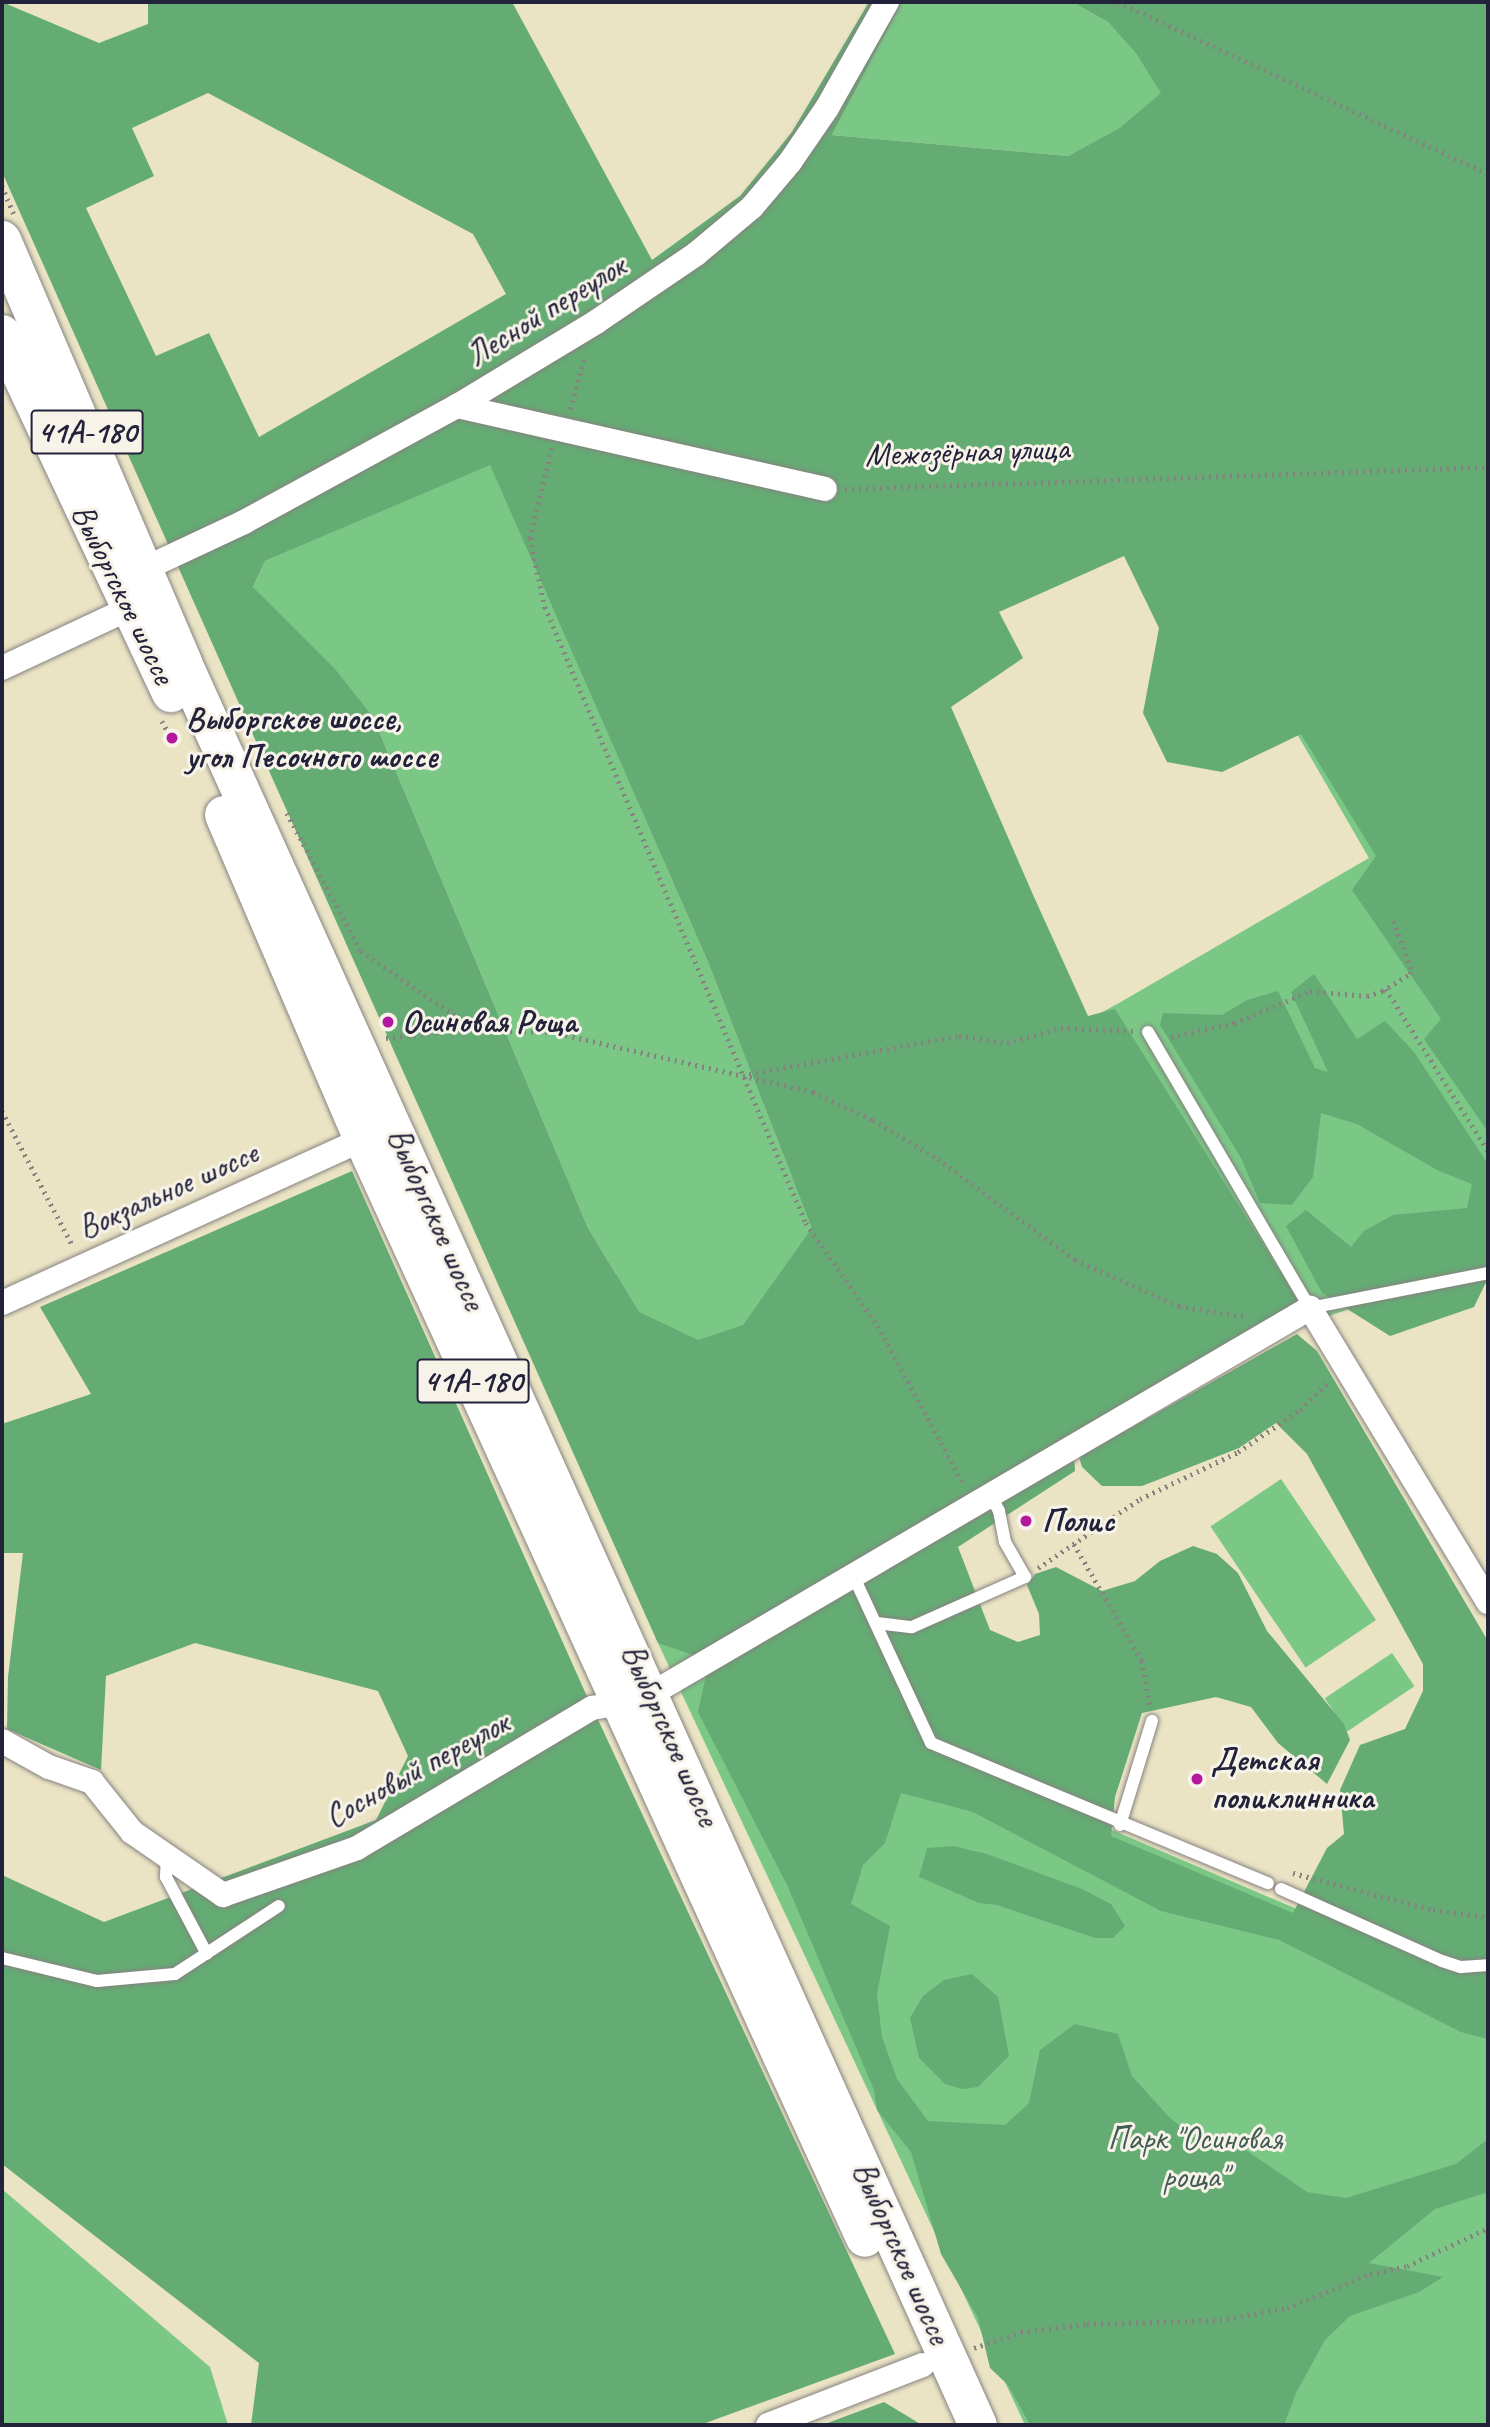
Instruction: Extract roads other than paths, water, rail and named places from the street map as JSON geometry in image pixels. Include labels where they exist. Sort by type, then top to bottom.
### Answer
[{"type":"main road","name":"Выборгское шоссе","points":[[2,240],[146,568],[183,663],[950,2425]]},
{"type":"main road","name":"Выборгское шоссе","points":[[2,334],[128,609],[188,731],[363,1139],[636,1699],[978,2425]]},
{"type":"street","name":"Лесной переулок","points":[[146,568],[244,522],[457,405],[596,322],[696,254],[752,207],[827,108],[887,2]]},
{"type":"street","name":"Межозёрная улица","points":[[457,405],[825,489]]},
{"type":"street","points":[[2,668],[128,609]]},
{"type":"street","name":"Вокзальное шоссе","points":[[2,1303],[363,1139]]},
{"type":"street","points":[[636,1699],[1300,1314],[1345,1366],[1488,1602]]},
{"type":"street","name":"Сосновый переулок","points":[[2,1741],[49,1767],[92,1782],[132,1832],[223,1895],[357,1848],[592,1708],[636,1699]]},
{"type":"street","points":[[768,2425],[923,2365]]},
{"type":"lane","points":[[1150,1035],[1300,1314],[1488,1273]]},
{"type":"lane","points":[[877,1623],[912,1627],[1025,1577],[1005,1542],[999,1511],[983,1499]]},
{"type":"lane","points":[[853,1575],[931,1743],[1120,1825],[1268,1883]]},
{"type":"lane","points":[[1120,1825],[1152,1721]]},
{"type":"lane","points":[[167,1856],[166,1877],[207,1954]]},
{"type":"lane","points":[[1281,1889],[1441,1961],[1461,1967],[1488,1965]]},
{"type":"lane","points":[[2,1958],[97,1981],[175,1974],[279,1906]]},
{"type":"place","name":"Выборгское шоссе, угол Песочного шоссе","points":[[172,738]]},
{"type":"place","name":"Осиновая Роща","points":[[388,1022]]},
{"type":"place","name":"Полис","points":[[1026,1521]]},
{"type":"place","name":"Детская поликлинника","points":[[1197,1779]]},
{"type":"park label","name":"Парк \"Осиновая роща\"","points":[[1195,2158]]}]
